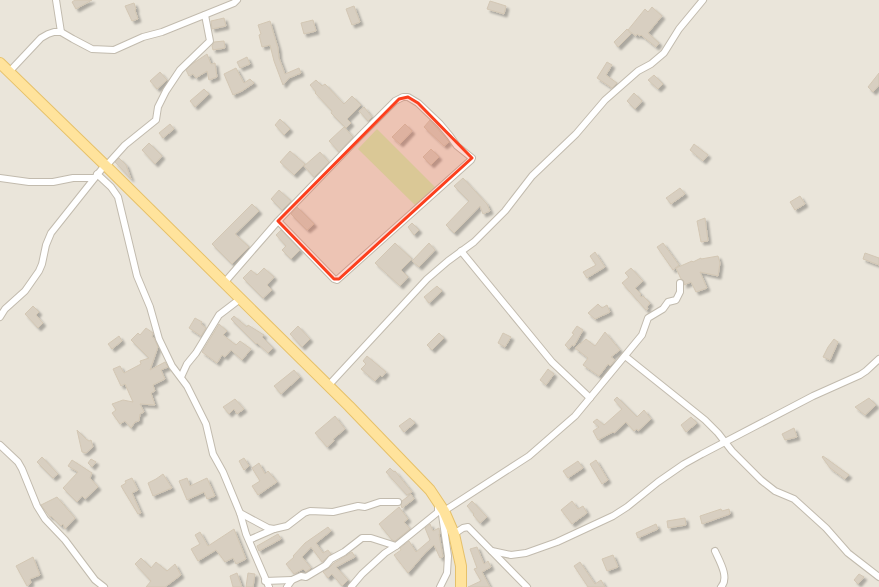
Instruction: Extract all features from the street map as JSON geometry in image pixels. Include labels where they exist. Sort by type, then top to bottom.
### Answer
[{"type":"main road","points":[[0,63],[328,386],[430,490],[441,507],[454,534],[461,566],[461,587]]},
{"type":"street","points":[[56,0],[61,32]]},
{"type":"street","points":[[9,72],[41,38],[54,32],[61,32],[82,45],[92,49],[114,50],[143,37],[162,32],[204,14],[234,4],[237,0]]},
{"type":"street","points":[[328,386],[428,279],[474,242],[504,211],[532,176],[576,134],[605,100],[638,71],[651,64],[664,53],[679,29],[703,0]]},
{"type":"street","points":[[0,316],[5,309],[25,291],[39,271],[51,233],[105,165],[156,120],[158,107],[166,91],[180,70],[210,41],[204,14]]},
{"type":"street","points":[[224,283],[278,221],[383,112],[403,97],[408,97],[418,103],[440,124],[457,146],[472,158],[337,280],[334,279],[278,221]]},
{"type":"street","points":[[0,178],[29,182],[53,182],[95,176],[111,187],[118,197],[139,282],[150,308],[159,339],[172,366],[187,386],[206,424],[213,454],[223,472],[265,581],[269,587]]},
{"type":"street","points":[[461,251],[552,362],[590,398]]},
{"type":"street","points":[[351,587],[362,574],[385,553],[438,512],[441,507],[529,456],[575,416],[642,335],[648,318],[663,309],[668,302],[676,300],[680,292],[680,283]]},
{"type":"street","points":[[181,377],[187,364],[196,353],[219,315],[240,299]]},
{"type":"street","points":[[626,356],[631,362],[652,376],[705,420],[761,480],[775,491],[794,499],[826,528],[848,553],[879,578]]},
{"type":"street","points":[[492,551],[511,555],[526,553],[557,542],[613,516],[684,464],[814,396],[866,372],[879,359]]},
{"type":"street","points":[[0,445],[18,462],[37,506],[45,519],[75,552],[95,580],[104,587]]},
{"type":"street","points":[[249,540],[274,529],[287,526],[304,513],[310,511],[332,512],[358,506],[365,507],[380,502],[398,502]]},
{"type":"street","points":[[440,587],[447,573],[448,556],[441,507]]},
{"type":"street","points":[[240,513],[268,528],[274,529]]},
{"type":"street","points":[[454,534],[463,528],[468,527],[527,587]]},
{"type":"street","points":[[265,581],[292,580],[301,576],[306,577],[326,565],[331,559],[344,552],[362,538],[371,538],[396,546]]},
{"type":"street","points":[[715,550],[725,578],[724,584],[721,587]]},
{"type":"street","points":[[287,587],[292,580]]},
{"type":"highlighted area","points":[[408,97],[418,103],[472,158],[339,279],[334,279],[278,221],[399,99]]},
{"type":"shaded area","points":[[0,0],[879,0],[879,587],[0,587]]},
{"type":"green space","points":[[377,129],[436,188],[416,206],[358,149]]},
{"type":"building","points":[[75,0],[92,0],[76,9],[72,2]]},
{"type":"building","points":[[490,1],[506,6],[504,14],[487,9]]},
{"type":"building","points":[[134,3],[138,19],[132,21],[125,6]]},
{"type":"building","points":[[354,6],[360,22],[352,25],[346,9]]},
{"type":"building","points":[[652,7],[662,16],[648,33],[659,43],[656,47],[641,35],[640,36],[637,34],[636,36],[628,30],[645,9],[648,12]]},
{"type":"building","points":[[224,18],[226,26],[212,29],[211,21]]},
{"type":"building","points":[[313,20],[316,31],[304,34],[301,23]]},
{"type":"building","points":[[270,21],[278,48],[279,58],[285,74],[299,68],[301,73],[289,78],[283,85],[270,45],[262,47],[259,35],[261,34],[258,25]]},
{"type":"building","points":[[627,29],[631,34],[618,47],[614,42]]},
{"type":"building","points":[[224,41],[225,48],[213,50],[212,46],[214,42]]},
{"type":"building","points":[[207,54],[211,64],[215,63],[217,77],[209,80],[207,71],[196,78],[193,74],[189,76],[186,70]]},
{"type":"building","points":[[247,57],[250,64],[240,68],[237,62]]},
{"type":"building","points":[[607,62],[612,65],[606,75],[617,83],[612,88],[597,78]]},
{"type":"building","points":[[236,68],[244,83],[250,79],[254,83],[233,95],[224,74]]},
{"type":"building","points":[[160,72],[167,80],[157,89],[150,81]]},
{"type":"building","points":[[879,73],[879,85],[873,92],[868,87]]},
{"type":"building","points":[[654,75],[663,84],[658,89],[648,80]]},
{"type":"building","points":[[316,80],[322,86],[325,84],[344,104],[352,96],[361,105],[347,119],[351,123],[346,128],[331,113],[332,111],[315,93],[316,92],[310,85]]},
{"type":"building","points":[[204,89],[209,94],[195,107],[190,101]]},
{"type":"building","points":[[634,93],[642,101],[635,109],[627,101]]},
{"type":"building","points":[[364,107],[372,117],[368,121],[359,111]]},
{"type":"building","points":[[280,119],[290,129],[284,135],[275,125]]},
{"type":"building","points":[[430,120],[449,142],[444,146],[424,127]]},
{"type":"building","points":[[170,124],[174,129],[163,138],[159,133]]},
{"type":"building","points":[[405,124],[412,131],[400,144],[392,137]]},
{"type":"building","points":[[344,127],[353,137],[339,152],[329,141]]},
{"type":"building","points":[[149,143],[162,156],[155,164],[142,150]]},
{"type":"building","points":[[694,144],[708,155],[703,161],[690,150]]},
{"type":"building","points":[[431,149],[439,157],[431,165],[423,157]]},
{"type":"building","points":[[290,151],[305,164],[294,175],[280,162]]},
{"type":"building","points":[[320,152],[329,162],[314,177],[304,166]]},
{"type":"building","points":[[119,158],[126,165],[131,179],[115,162]]},
{"type":"building","points":[[463,178],[487,204],[490,211],[483,214],[480,206],[454,233],[446,225],[469,201],[454,186]]},
{"type":"building","points":[[680,188],[685,194],[671,204],[666,198]]},
{"type":"building","points":[[279,190],[291,201],[282,210],[271,199]]},
{"type":"building","points":[[800,196],[805,204],[795,210],[790,202]]},
{"type":"building","points":[[252,204],[259,211],[235,234],[249,247],[232,264],[212,244]]},
{"type":"building","points":[[297,207],[314,224],[307,230],[291,214]]},
{"type":"building","points":[[705,218],[708,241],[701,242],[697,221]]},
{"type":"building","points":[[412,223],[419,230],[414,235],[408,227]]},
{"type":"building","points":[[281,230],[300,250],[291,259],[282,250],[286,246],[276,235]]},
{"type":"building","points":[[395,243],[412,259],[401,270],[408,277],[400,286],[375,263]]},
{"type":"building","points":[[429,243],[435,250],[419,267],[412,261]]},
{"type":"building","points":[[663,243],[679,265],[673,270],[657,247]]},
{"type":"building","points":[[595,252],[605,267],[587,278],[583,272],[596,265],[590,256]]},
{"type":"building","points":[[865,253],[879,258],[879,265],[863,259]]},
{"type":"building","points":[[718,256],[720,263],[718,276],[700,272],[707,288],[696,292],[691,282],[684,285],[684,281],[681,279],[676,268],[701,258]]},
{"type":"building","points":[[264,268],[274,277],[267,285],[272,290],[263,298],[243,278],[251,270],[257,275]]},
{"type":"building","points":[[631,268],[643,281],[635,288],[641,294],[641,297],[643,296],[650,303],[647,307],[648,309],[646,310],[622,283],[629,277],[625,273]]},
{"type":"building","points":[[437,286],[442,291],[429,303],[424,297]]},
{"type":"building","points":[[598,304],[602,308],[607,305],[610,312],[595,319],[588,313]]},
{"type":"building","points":[[33,306],[39,312],[36,315],[43,323],[38,328],[25,314]]},
{"type":"building","points":[[234,316],[247,327],[248,325],[264,335],[262,337],[273,348],[268,353],[257,343],[256,344],[231,319]]},
{"type":"building","points":[[195,318],[202,322],[201,324],[206,328],[201,336],[189,328]]},
{"type":"building","points":[[219,324],[227,331],[223,335],[236,345],[240,341],[251,349],[242,360],[231,350],[225,357],[222,355],[217,363],[202,352]]},
{"type":"building","points":[[298,326],[310,339],[302,347],[290,334]]},
{"type":"building","points":[[577,326],[583,330],[574,346],[572,345],[569,349],[565,345],[574,334],[572,333]]},
{"type":"building","points":[[146,328],[153,333],[152,337],[154,338],[158,347],[150,370],[165,362],[168,367],[161,370],[165,379],[153,385],[155,391],[151,393],[155,405],[140,404],[144,412],[140,414],[139,421],[135,422],[131,428],[125,421],[120,424],[112,413],[116,410],[112,404],[123,400],[133,402],[125,384],[121,386],[113,369],[120,366],[124,373],[141,364],[140,361],[149,358],[131,340],[138,333],[140,335]]},
{"type":"building","points":[[605,332],[620,350],[611,357],[615,360],[610,366],[608,364],[599,376],[583,365],[588,358],[575,348],[586,339],[595,346]]},
{"type":"building","points":[[439,333],[444,338],[432,350],[427,345]]},
{"type":"building","points":[[503,333],[511,337],[505,347],[498,343]]},
{"type":"building","points":[[119,336],[122,341],[112,349],[108,344]]},
{"type":"building","points":[[834,339],[838,342],[830,360],[823,357]]},
{"type":"building","points":[[367,356],[386,372],[382,377],[380,375],[375,381],[361,369],[366,364],[363,361]]},
{"type":"building","points":[[548,369],[554,374],[546,385],[540,380]]},
{"type":"building","points":[[294,370],[300,377],[281,394],[274,386]]},
{"type":"building","points":[[617,397],[637,417],[644,410],[651,419],[638,431],[637,429],[634,431],[626,422],[614,433],[613,432],[598,440],[593,431],[599,427],[593,422],[597,419],[604,425],[622,409],[614,400]]},
{"type":"building","points":[[869,398],[876,405],[865,415],[855,407]]},
{"type":"building","points":[[235,399],[244,409],[237,414],[234,409],[229,414],[223,407]]},
{"type":"building","points":[[335,416],[345,429],[333,439],[334,441],[327,447],[315,433]]},
{"type":"building","points":[[691,417],[697,423],[686,432],[681,425]]},
{"type":"building","points":[[410,418],[415,423],[404,432],[399,426]]},
{"type":"building","points":[[794,428],[797,437],[785,440],[782,434]]},
{"type":"building","points":[[77,430],[86,439],[89,441],[91,440],[93,447],[86,453],[82,452]]},
{"type":"building","points":[[823,456],[849,475],[845,479],[830,468],[822,457]]},
{"type":"building","points":[[42,457],[58,474],[53,478],[37,462]]},
{"type":"building","points":[[244,458],[249,466],[244,470],[239,461]]},
{"type":"building","points":[[91,459],[96,462],[92,467],[88,463]]},
{"type":"building","points":[[72,460],[92,473],[90,478],[98,487],[85,499],[82,496],[77,502],[63,488],[78,472],[68,466]]},
{"type":"building","points":[[596,460],[608,480],[602,484],[590,464]]},
{"type":"building","points":[[578,461],[583,468],[568,478],[563,471]]},
{"type":"building","points":[[259,463],[265,474],[268,471],[277,482],[258,495],[252,486],[260,481],[252,468]]},
{"type":"building","points":[[390,468],[394,472],[395,471],[412,492],[407,495],[393,480],[386,472]]},
{"type":"building","points":[[163,474],[172,488],[153,496],[148,483]]},
{"type":"building","points":[[132,478],[138,490],[132,493],[141,513],[138,514],[121,486],[126,483],[125,481]]},
{"type":"building","points":[[187,478],[190,486],[207,478],[215,496],[207,499],[204,492],[187,500],[179,481]]},
{"type":"building","points":[[411,494],[414,499],[402,508],[402,501]]},
{"type":"building","points":[[57,497],[75,518],[65,529],[63,524],[61,526],[51,516],[50,517],[41,505]]},
{"type":"building","points":[[472,501],[487,517],[480,523],[467,506]]},
{"type":"building","points":[[572,501],[578,509],[583,506],[587,513],[572,524],[561,510]]},
{"type":"building","points":[[399,507],[408,519],[404,522],[410,529],[395,541],[392,540],[379,524]]},
{"type":"building","points":[[721,509],[722,511],[729,509],[730,514],[702,524],[700,516]]},
{"type":"building","points":[[685,518],[686,525],[668,528],[667,521]]},
{"type":"building","points":[[430,524],[433,531],[439,528],[443,557],[440,558],[434,545],[408,573],[394,555],[409,541],[416,552],[430,540],[425,528]]},
{"type":"building","points":[[656,524],[658,529],[638,538],[636,533]]},
{"type":"building","points":[[328,527],[331,531],[316,543],[323,553],[328,550],[331,554],[322,562],[311,547],[302,557],[311,568],[306,572],[303,569],[294,574],[286,564],[294,557],[293,556],[305,543]]},
{"type":"building","points":[[234,529],[246,559],[236,564],[233,558],[225,562],[216,550],[198,561],[191,549],[200,544],[195,535],[200,532],[208,546]]},
{"type":"building","points":[[278,534],[281,539],[259,551],[257,546]]},
{"type":"building","points":[[477,547],[484,564],[488,561],[491,567],[482,572],[490,587],[468,587],[481,581],[474,569],[477,568],[470,549]]},
{"type":"building","points":[[352,552],[355,557],[336,567],[348,580],[342,586],[332,574],[328,578],[323,572]]},
{"type":"building","points":[[613,555],[618,567],[607,571],[602,559]]},
{"type":"building","points":[[33,557],[40,575],[30,579],[31,583],[27,586],[16,566]]},
{"type":"building","points":[[141,558],[151,568],[156,562],[167,571],[175,564],[181,575],[165,587],[146,587],[151,581],[135,564]]},
{"type":"building","points":[[580,562],[595,584],[601,580],[605,587],[588,587],[574,566]]},
{"type":"building","points":[[237,573],[242,587],[233,587],[230,576]]},
{"type":"building","points":[[248,573],[255,574],[253,587],[246,587]]},
{"type":"building","points":[[859,574],[864,577],[858,584],[854,580]]}]
